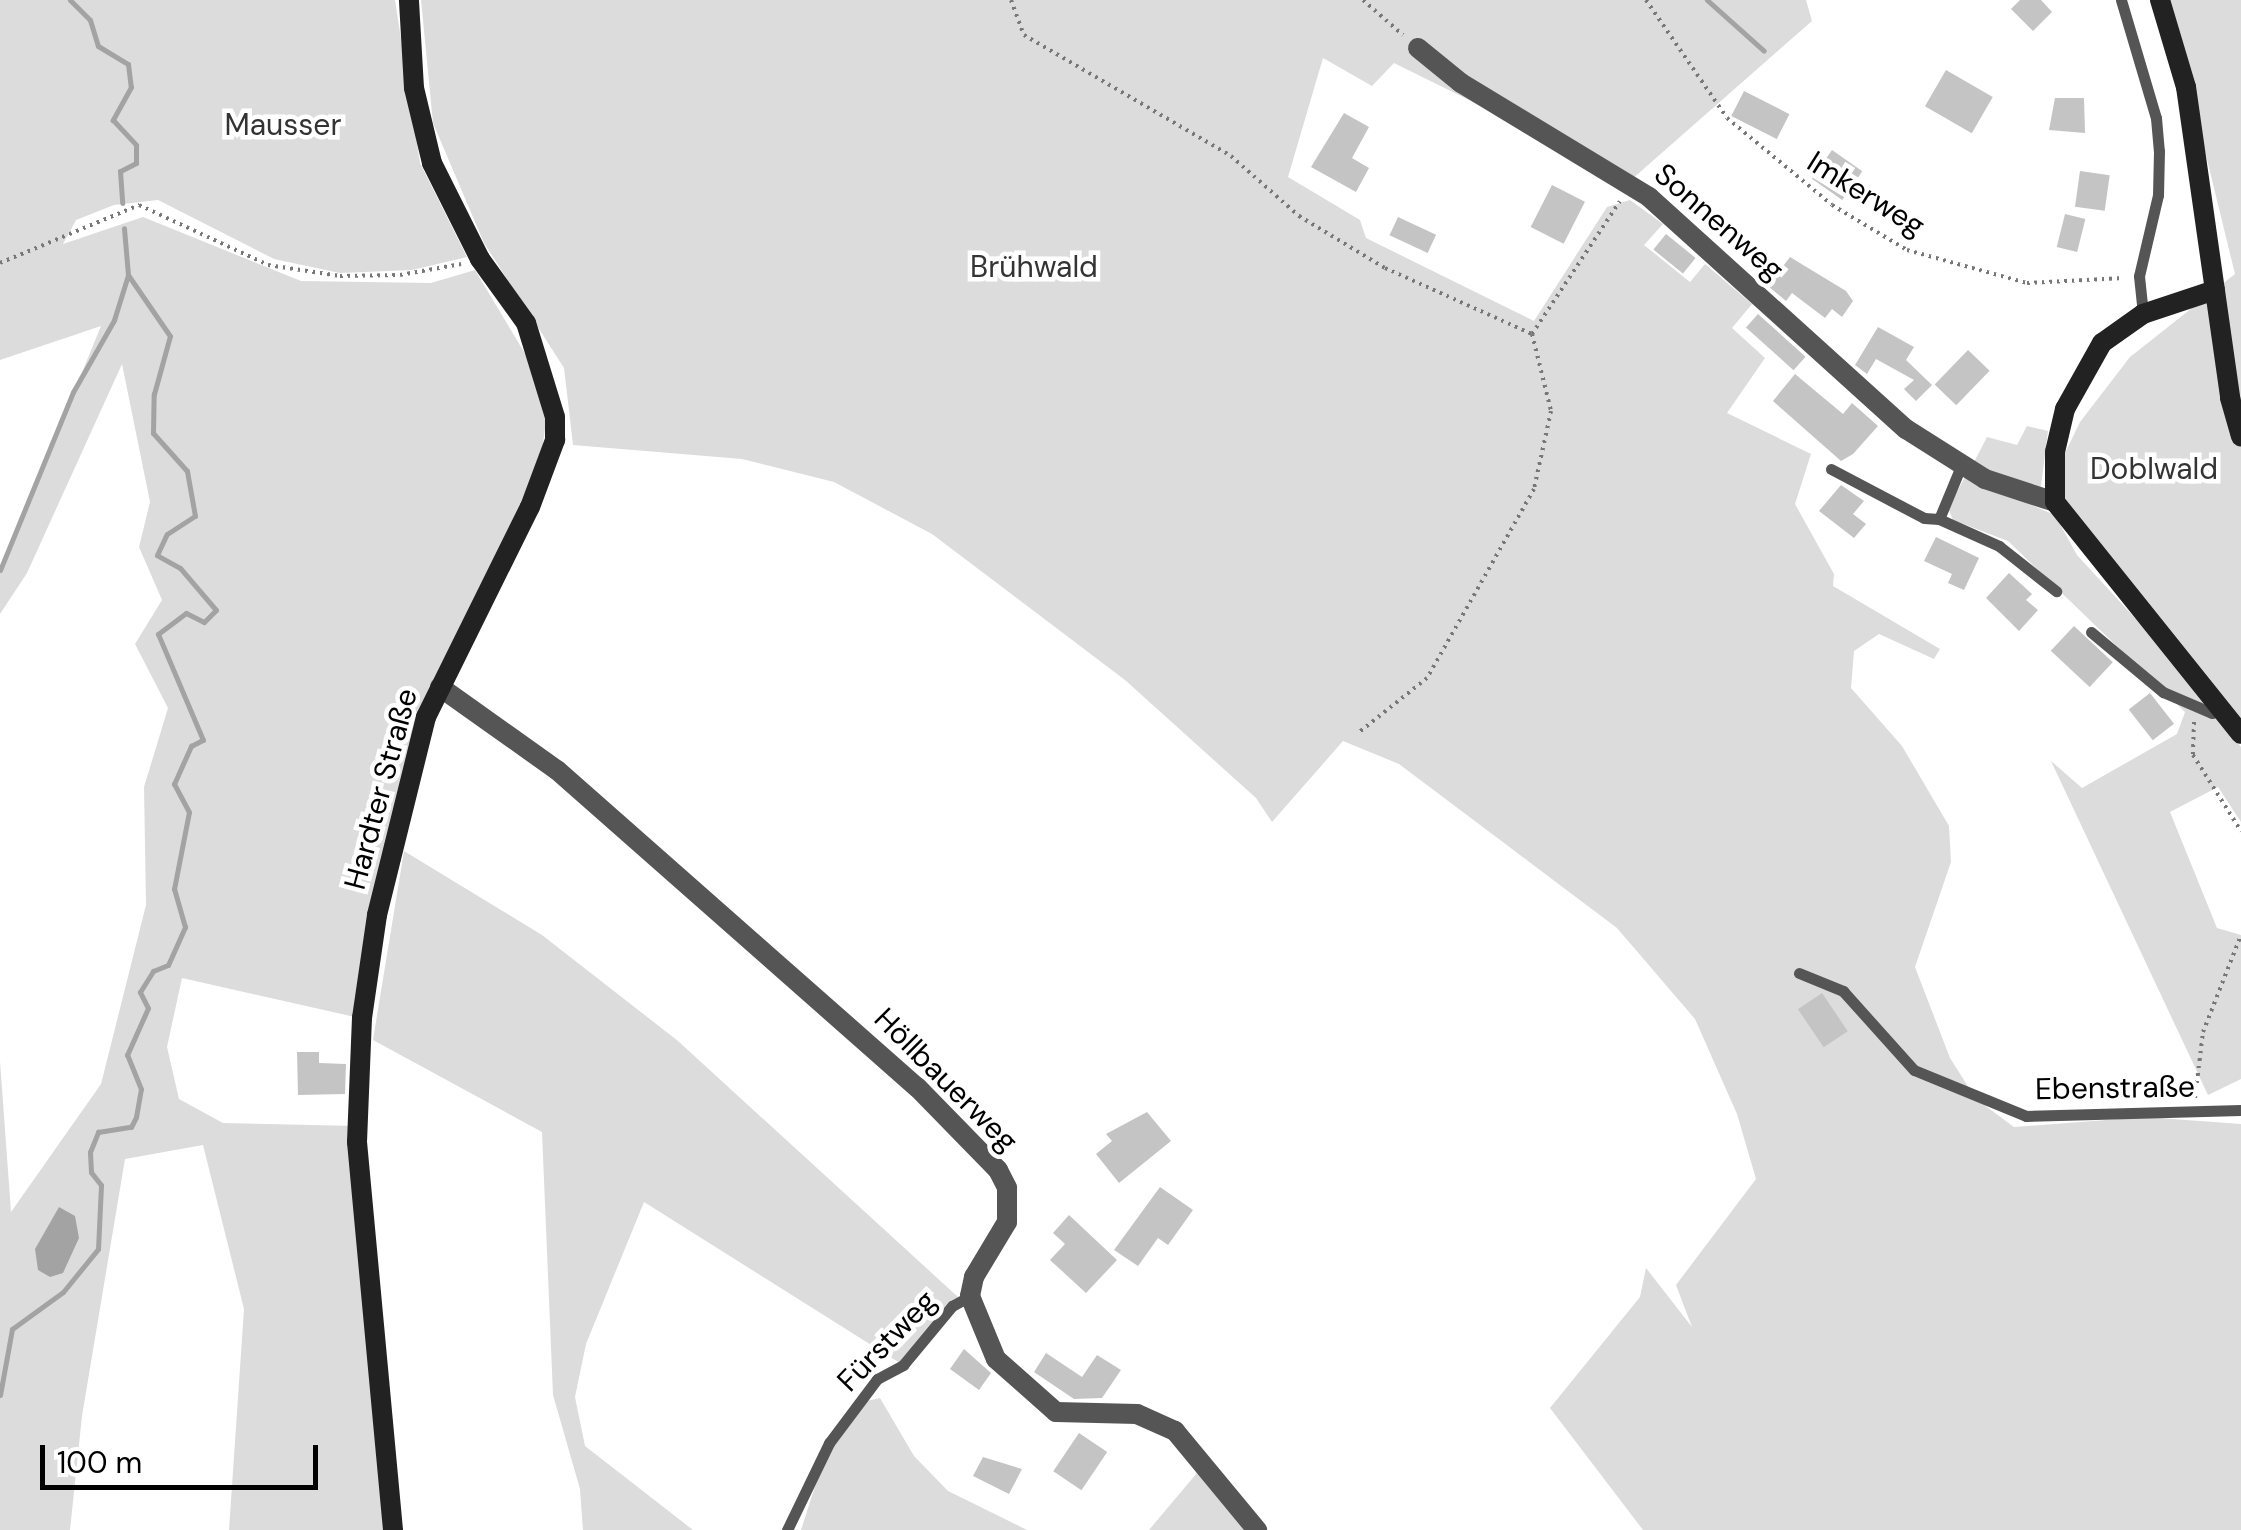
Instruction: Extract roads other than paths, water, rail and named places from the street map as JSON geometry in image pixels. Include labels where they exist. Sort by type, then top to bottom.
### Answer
[{"type":"street","name":"Hardter Straße","points":[[393,1530],[358,1142],[362,1018],[400,810],[440,688],[530,507],[555,440],[553,395],[543,361],[526,323],[480,259],[420,128],[409,0]]},
{"type":"street","points":[[2160,0],[2174,42],[2195,137],[2215,290],[2241,436]]},
{"type":"street","name":"Sonnenweg","points":[[1418,48],[1475,92],[1630,185],[1906,429],[1961,466],[2055,502]]},
{"type":"street","points":[[2215,290],[2143,314],[2102,343],[2080,376],[2055,452],[2055,502],[2124,594],[2225,707],[2241,734]]},
{"type":"street","name":"Höllbauerweg","points":[[440,688],[557,770],[917,1087],[998,1170],[1007,1188],[1007,1222],[974,1277],[970,1296]]},
{"type":"street","points":[[970,1296],[996,1359],[1044,1404],[1068,1414],[1137,1414],[1160,1421],[1184,1438],[1257,1530]]},
{"type":"lane","points":[[2121,0],[2156,118],[2158,195],[2139,276],[2143,314]]},
{"type":"lane","points":[[1939,519],[1961,466]]},
{"type":"lane","points":[[1830,469],[1924,518],[1939,519],[1999,546],[2056,592]]},
{"type":"lane","points":[[2091,632],[2132,671],[2201,709],[2225,707]]},
{"type":"lane","name":"Ebenstraße","points":[[1799,973],[1843,991],[1914,1070],[2026,1116],[2241,1110]]},
{"type":"lane","name":"Fürstweg","points":[[788,1530],[830,1443],[877,1380],[903,1365],[952,1306],[970,1296]]},
{"type":"waterway","points":[[70,0],[90,20],[98,46],[128,64],[131,87],[113,120],[136,145],[136,163],[120,171],[122,203]]},
{"type":"waterway","points":[[1707,0],[1764,51]]},
{"type":"waterway","points":[[0,1395],[12,1329],[63,1292],[98,1249],[101,1185],[91,1172],[90,1152],[98,1132],[131,1127],[136,1117],[141,1089],[127,1055],[148,1008],[140,992],[153,971],[168,965],[185,927],[174,889],[189,812],[174,784],[191,746],[203,740],[158,634],[186,613],[204,622],[216,610],[180,568],[157,555],[167,534],[195,516],[187,471],[153,433],[154,394],[170,336],[128,275],[124,228]]},
{"type":"waterway","points":[[0,570],[73,392],[114,320],[128,275]]},
{"type":"park label","name":"Mausser","points":[[283,125]]},
{"type":"park label","name":"Brühwald","points":[[1034,267]]},
{"type":"park label","name":"Doblwald","points":[[2154,469]]}]
